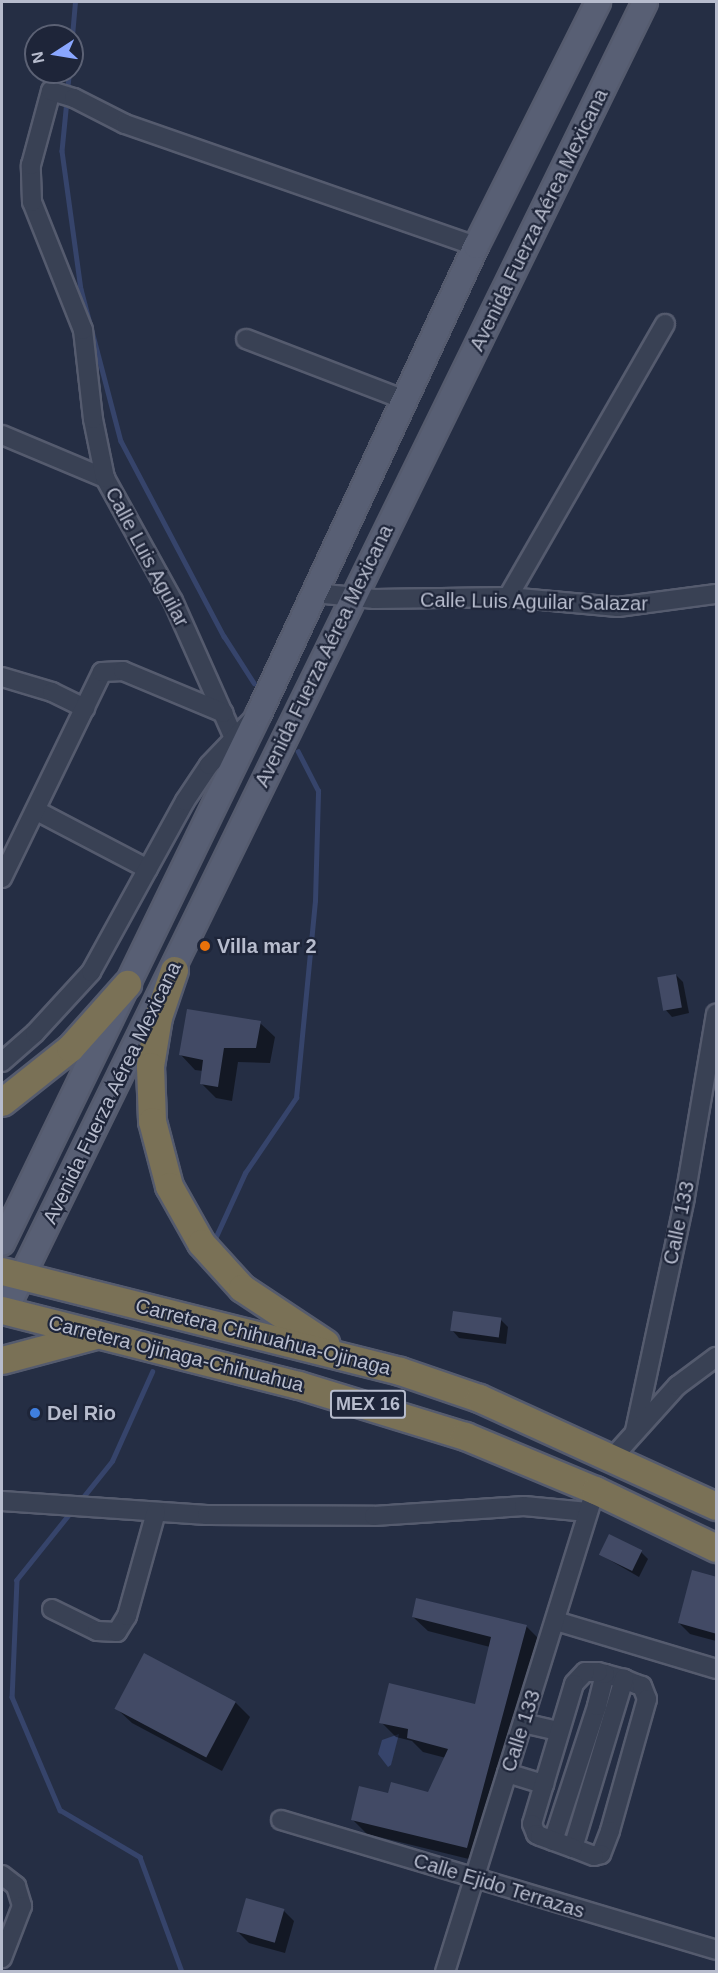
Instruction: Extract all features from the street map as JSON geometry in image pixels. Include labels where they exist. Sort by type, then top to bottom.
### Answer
[{"type":"highway","points":[[174,970],[158,1017],[150,1066],[156,1149],[177,1204],[201,1243],[242,1288],[303,1331],[356,1359]]},
{"type":"highway","points":[[2,1102],[70,1048],[127,984]]},
{"type":"highway","name":"Carretera Chihuahua-Ojinaga","points":[[11,1274],[356,1359],[479,1398],[717,1506]]},
{"type":"highway","name":"Carretera Ojinaga-Chihuahua","points":[[3,1312],[363,1402],[465,1436],[591,1501],[717,1548]]},
{"type":"highway","points":[[2,1360],[99,1335]]},
{"type":"main road","name":"Avenida Fuerza Aérea Mexicana","points":[[2,1243],[259,713],[476,246],[598,2]]},
{"type":"main road","name":"Avenida Fuerza Aérea Mexicana","points":[[3,1312],[11,1274],[174,970],[353,597],[645,2]]},
{"type":"street","points":[[105,478],[93,419],[83,330],[32,202],[31,165],[50,93],[66,94],[125,124],[476,246]]},
{"type":"street","points":[[508,597],[665,324]]},
{"type":"street","points":[[246,339],[405,400]]},
{"type":"street","name":"Calle Luis Aguilar","points":[[2,435],[105,478],[173,601],[234,738]]},
{"type":"street","name":"Calle Luis Aguilar Salazar","points":[[315,593],[353,597],[508,597],[618,607],[717,594]]},
{"type":"street","points":[[2,878],[37,811],[99,676],[107,669],[118,669],[224,713]]},
{"type":"street","points":[[2,677],[52,692],[85,708]]},
{"type":"street","points":[[2,1062],[35,1033],[91,972],[185,801],[209,765],[259,713]]},
{"type":"street","points":[[37,811],[147,869]]},
{"type":"street","name":"Calle 133","points":[[635,1431],[685,1197],[717,1014]]},
{"type":"street","points":[[613,1457],[676,1386],[717,1357]]},
{"type":"street","points":[[2,1501],[156,1512],[374,1516],[591,1501]]},
{"type":"street","name":"Calle 133","points":[[445,1971],[556,1621],[591,1501]]},
{"type":"street","points":[[52,1609],[97,1631],[117,1632],[127,1616],[156,1512]]},
{"type":"street","points":[[556,1621],[717,1669]]},
{"type":"street","points":[[585,1672],[605,1674],[642,1686],[647,1699],[610,1831],[598,1855],[553,1841],[536,1834],[532,1828],[559,1731],[577,1679],[585,1672]]},
{"type":"street","points":[[553,1841],[605,1674]]},
{"type":"street","points":[[573,1848],[624,1679]]},
{"type":"street","points":[[523,1723],[559,1731]]},
{"type":"street","points":[[507,1773],[544,1784]]},
{"type":"street","name":"Calle Ejido Terrazas","points":[[281,1820],[717,1950]]},
{"type":"street","points":[[2,1875],[16,1886],[22,1906],[2,1958]]},
{"type":"water","points":[[399,1734],[391,1765],[388,1767],[378,1754],[382,1740]]},
{"type":"building","points":[[676,974],[682,1007],[663,1011],[657,977]]},
{"type":"building","points":[[187,1009],[261,1021],[256,1048],[224,1048],[218,1087],[200,1084],[203,1060],[179,1055]]},
{"type":"building","points":[[453,1311],[502,1318],[499,1338],[450,1331]]},
{"type":"building","points":[[609,1534],[642,1550],[632,1571],[599,1555]]},
{"type":"building","points":[[692,1570],[717,1577],[717,1634],[678,1623]]},
{"type":"building","points":[[416,1598],[527,1625],[467,1848],[351,1820],[359,1786],[388,1793],[391,1782],[428,1792],[448,1749],[407,1738],[408,1729],[379,1723],[389,1683],[475,1704],[491,1637],[412,1617]]},
{"type":"building","points":[[144,1653],[236,1702],[206,1757],[114,1709]]},
{"type":"building","points":[[246,1898],[284,1909],[275,1943],[236,1932]]},
{"type":"waterway","points":[[73,24],[75,2]]},
{"type":"waterway","points":[[67,91],[68,84]]},
{"type":"waterway","points":[[67,100],[62,151],[81,289],[121,441],[224,636],[254,683]]},
{"type":"waterway","points":[[213,1243],[245,1173],[296,1098],[315,901],[318,791],[298,752]]},
{"type":"waterway","points":[[80,1501],[112,1461],[152,1372]]},
{"type":"waterway","points":[[73,1510],[17,1580],[12,1697],[60,1810],[140,1857],[182,1972]]},
{"type":"place","name":"Villa mar 2","points":[[205,946]]},
{"type":"place","name":"Del Rio","points":[[35,1413]]}]
